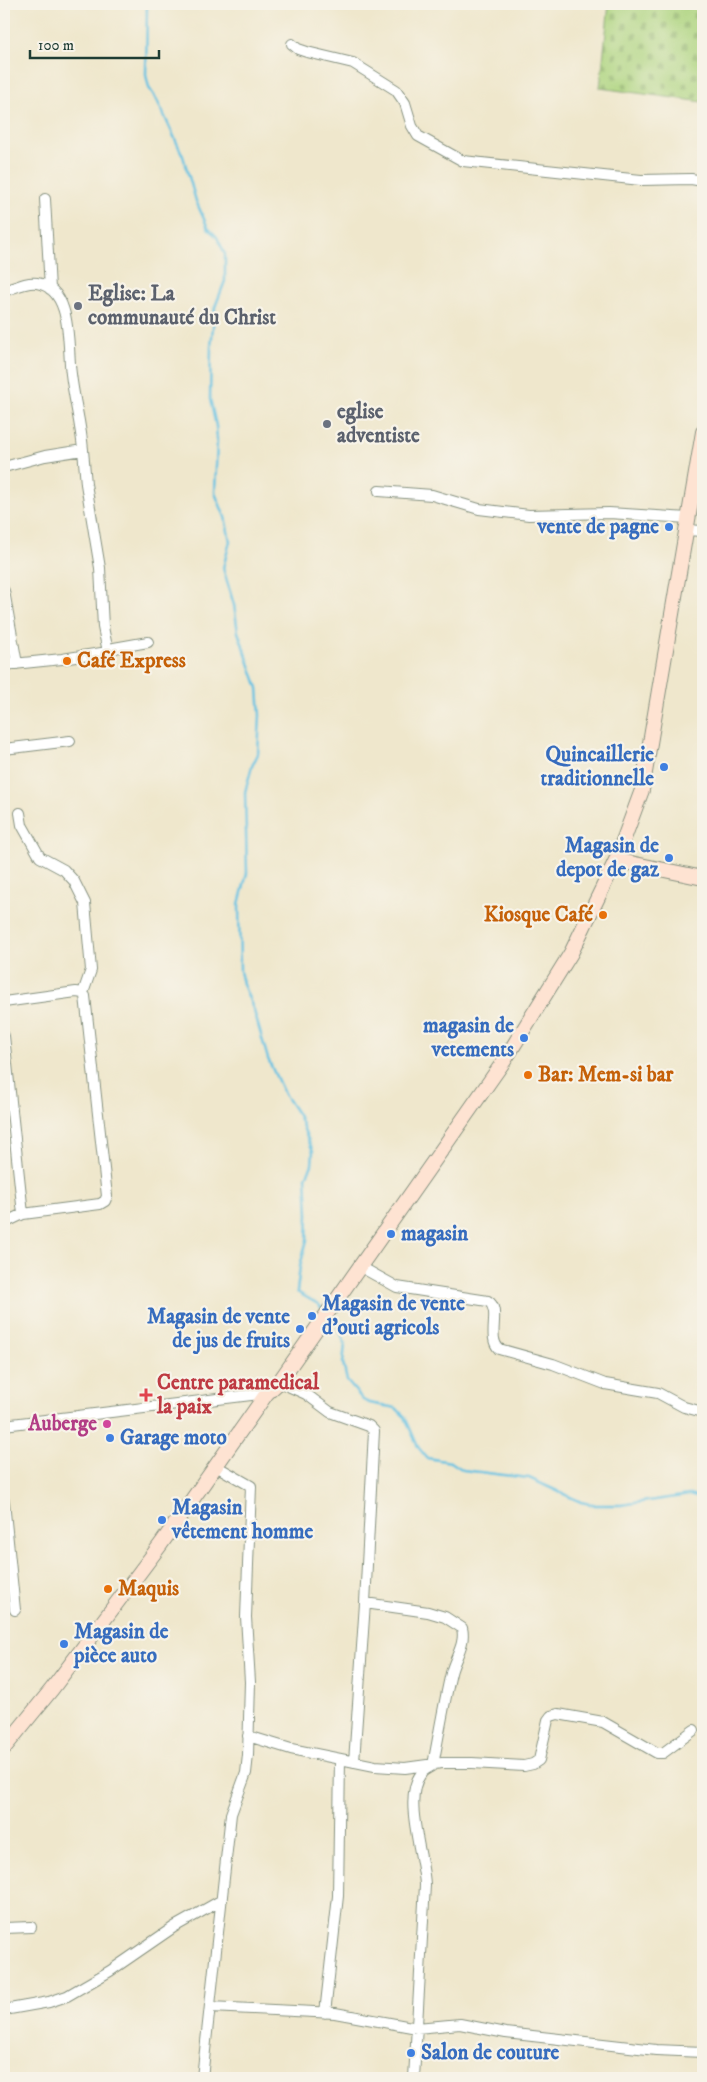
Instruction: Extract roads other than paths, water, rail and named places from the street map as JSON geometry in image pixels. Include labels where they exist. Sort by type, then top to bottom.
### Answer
[{"type":"street","points":[[292,44],[298,49],[307,52],[353,63],[396,90],[405,103],[412,126],[418,136],[463,161],[641,180],[692,179],[703,182]]},
{"type":"street","points":[[45,199],[50,289]]},
{"type":"street","points":[[4,291],[38,283],[50,289],[61,304],[66,318],[70,336],[72,382],[81,425],[86,484],[100,568],[103,628],[108,652]]},
{"type":"street","points":[[4,1748],[105,1620],[267,1393],[279,1382],[509,1052],[571,953],[616,860],[642,790],[687,524],[702,449],[703,432]]},
{"type":"street","points":[[4,467],[45,456],[83,450]]},
{"type":"street","points":[[379,491],[432,495],[479,509],[529,515],[609,512],[687,524],[703,531]]},
{"type":"street","points":[[4,591],[17,664]]},
{"type":"street","points":[[4,665],[108,652],[114,648],[148,642]]},
{"type":"street","points":[[4,749],[70,741]]},
{"type":"street","points":[[4,1223],[22,1214],[100,1204],[105,1201],[107,1196],[85,996],[83,993],[91,970],[85,903],[74,882],[64,870],[40,858],[22,826],[20,813]]},
{"type":"street","points":[[616,860],[703,878]]},
{"type":"street","points":[[4,1002],[76,992],[83,993]]},
{"type":"street","points":[[4,1036],[22,1214]]},
{"type":"street","points":[[359,1266],[397,1287],[488,1301],[493,1304],[494,1308],[494,1342],[499,1349],[553,1364],[605,1384],[658,1394],[684,1407],[703,1412]]},
{"type":"street","points":[[279,1382],[306,1394],[330,1412],[369,1426],[374,1431],[354,1762]]},
{"type":"street","points":[[4,1425],[267,1393]]},
{"type":"street","points":[[202,2078],[231,1814],[246,1773],[250,1682],[246,1618],[251,1486],[216,1466]]},
{"type":"street","points":[[4,1502],[5,1530],[16,1610]]},
{"type":"street","points":[[365,1603],[428,1612],[445,1617],[462,1628],[463,1642],[451,1671],[433,1765],[421,1773],[416,1782],[414,1796],[413,1809],[425,1885],[414,2078]]},
{"type":"street","points":[[248,1736],[291,1749],[354,1762],[392,1767],[472,1762],[524,1766],[534,1764],[539,1760],[548,1720],[551,1716],[558,1714],[603,1722],[657,1753],[663,1752],[694,1730]]},
{"type":"street","points":[[325,2013],[338,1896],[340,1759]]},
{"type":"street","points":[[4,2010],[49,2002],[67,1996],[110,1971],[174,1927],[222,1900]]},
{"type":"street","points":[[4,1928],[31,1927]]},
{"type":"street","points":[[210,2007],[325,2013],[417,2028],[460,2024],[506,2033],[656,2050],[703,2052]]},
{"type":"waterway","points":[[147,4],[146,75],[149,88],[157,100],[183,156],[196,201],[208,228],[217,237],[225,254],[225,281],[215,307],[211,347],[210,399],[217,440],[215,493],[225,517],[230,541],[223,568],[234,605],[238,632],[258,688],[260,715],[258,754],[252,766],[245,792],[247,873],[239,904],[240,971],[268,1059],[284,1094],[298,1115],[313,1151],[312,1165],[306,1177],[307,1240],[300,1266],[297,1292],[318,1304],[324,1310]]},
{"type":"waterway","points":[[330,1316],[337,1323],[345,1344],[343,1363],[347,1381],[363,1400],[369,1403],[396,1408],[405,1417],[418,1447],[427,1458],[451,1462],[463,1470],[529,1478],[581,1502],[595,1505],[621,1505],[689,1495],[703,1499]]},
{"type":"place","name":"Eglise: La communauté du Christ","points":[[78,306]]},
{"type":"place","name":"eglise adventiste","points":[[327,424]]},
{"type":"place","name":"vente de pagne","points":[[669,527]]},
{"type":"place","name":"Café Express","points":[[67,661]]},
{"type":"place","name":"Quincaillerie traditionnelle","points":[[664,767]]},
{"type":"place","name":"Magasin de depot de gaz","points":[[669,858]]},
{"type":"place","name":"Kiosque Café","points":[[603,915]]},
{"type":"place","name":"magasin de vetements","points":[[524,1038]]},
{"type":"place","name":"Bar: Mem-si bar","points":[[528,1075]]},
{"type":"place","name":"magasin","points":[[391,1234]]},
{"type":"place","name":"Magasin de vente d'outi agricols","points":[[312,1316]]},
{"type":"place","name":"Magasin de vente de jus de fruits","points":[[300,1329]]},
{"type":"place","name":"Centre paramedical la paix","points":[[146,1395]]},
{"type":"place","name":"Auberge","points":[[107,1424]]},
{"type":"place","name":"Garage moto","points":[[110,1438]]},
{"type":"place","name":"Magasin vêtement homme","points":[[162,1520]]},
{"type":"place","name":"Maquis","points":[[108,1589]]},
{"type":"place","name":"Magasin de pièce auto","points":[[64,1644]]},
{"type":"place","name":"Salon de couture","points":[[411,2053]]}]
